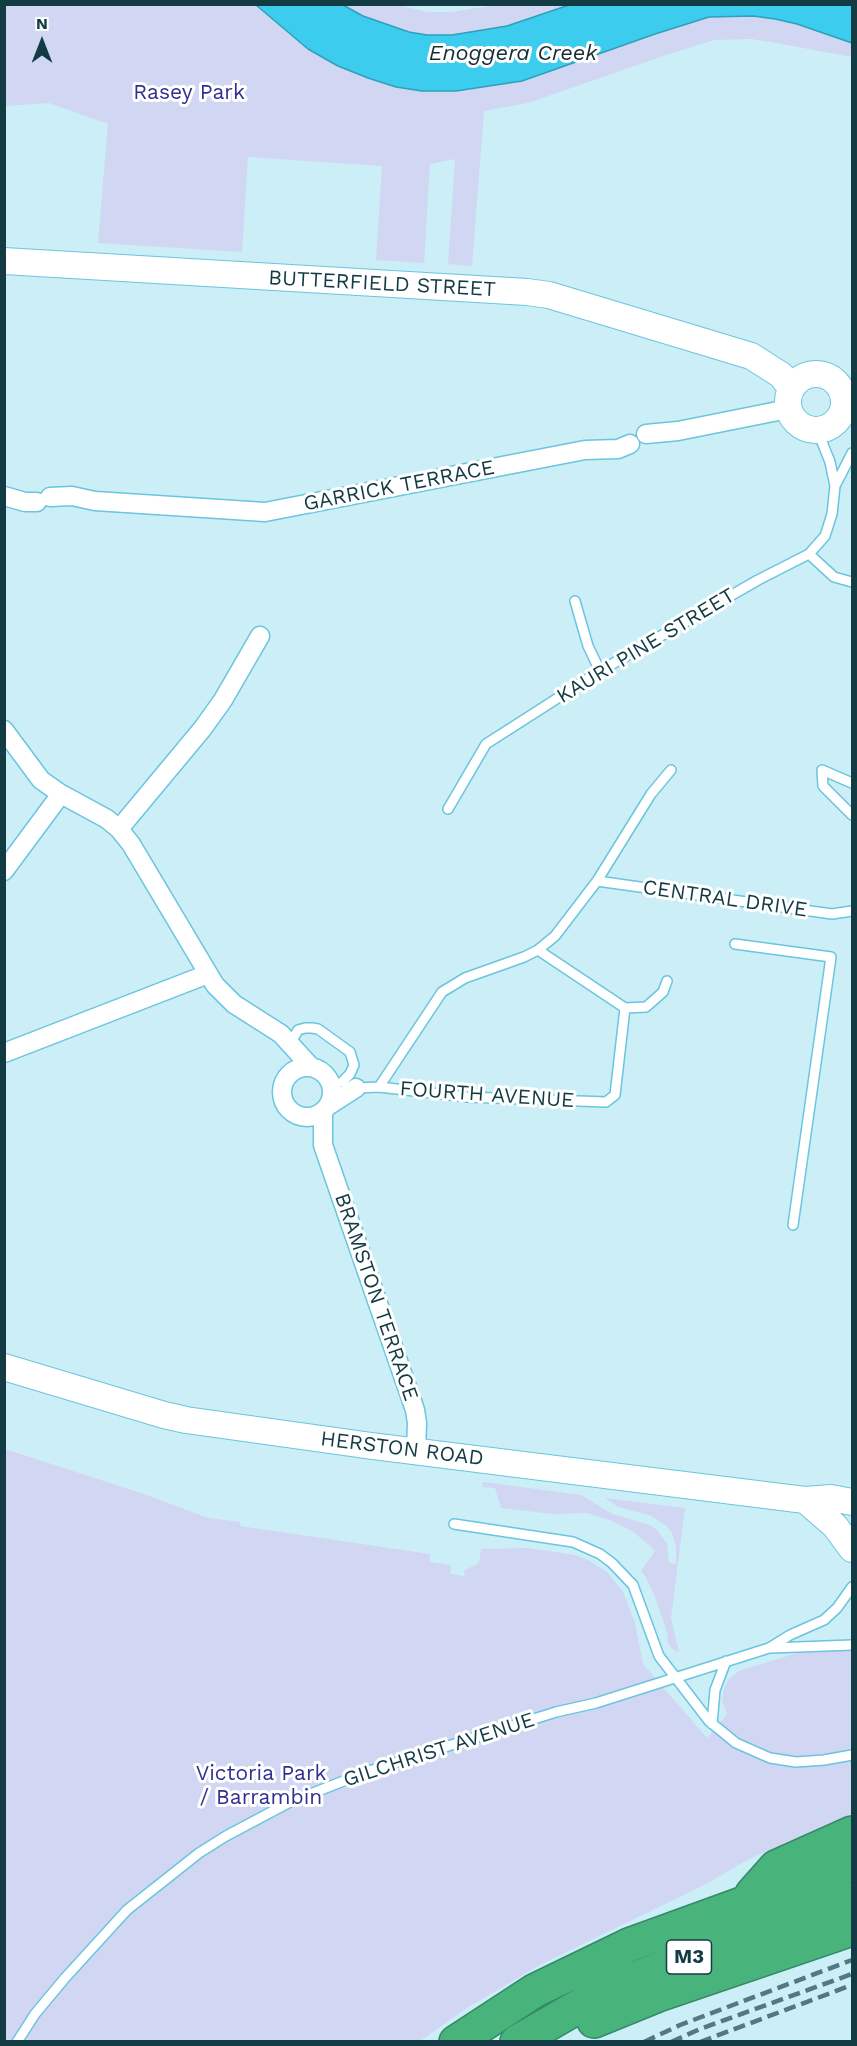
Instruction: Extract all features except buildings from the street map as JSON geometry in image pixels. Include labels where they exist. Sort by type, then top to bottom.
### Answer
[{"type":"highway","points":[[745,1902],[777,1867],[852,1833]]},
{"type":"highway","name":"M3","points":[[456,2042],[534,1991],[583,1965],[629,1945],[852,1864]]},
{"type":"highway","name":"M3","points":[[525,2036],[632,1980],[852,1899]]},
{"type":"highway","points":[[525,2036],[582,2026],[658,1995],[852,1929]]},
{"type":"street","name":"BUTTERFIELD STREET","points":[[4,261],[538,293],[751,356],[782,357],[795,391]]},
{"type":"street","points":[[823,375],[845,385],[843,410],[834,424],[801,426],[791,416],[795,391],[823,375]]},
{"type":"street","name":"GARRICK TERRACE","points":[[4,496],[28,503],[72,496],[95,501],[265,512],[585,450],[615,449],[638,439],[678,431],[795,391]]},
{"type":"street","points":[[119,829],[203,728],[223,700],[260,636]]},
{"type":"street","points":[[4,730],[41,780],[61,795],[107,819],[119,829],[131,844],[215,985],[234,1004],[285,1039],[334,1078]]},
{"type":"street","points":[[4,871],[61,795]]},
{"type":"street","points":[[4,1053],[208,974]]},
{"type":"street","points":[[285,1039],[288,1075]]},
{"type":"street","points":[[302,1067],[334,1078],[325,1109],[315,1116],[300,1116],[287,1107],[282,1100],[283,1083],[294,1070],[302,1067]]},
{"type":"street","name":"BRAMSTON TERRACE","points":[[323,1145],[325,1109],[332,1099],[334,1078]]},
{"type":"street","name":"BRAMSTON TERRACE","points":[[300,1116],[323,1145],[415,1410],[416,1451]]},
{"type":"street","name":"HERSTON ROAD","points":[[4,1367],[186,1420],[806,1500],[831,1498],[852,1502]]},
{"type":"street","points":[[806,1500],[832,1522],[852,1549]]},
{"type":"lane","points":[[834,424],[822,442],[830,462],[835,486]]},
{"type":"lane","points":[[835,486],[852,453]]},
{"type":"lane","name":"KAURI PINE STREET","points":[[448,809],[486,744],[600,671],[758,580],[809,554],[825,536],[832,514],[835,486]]},
{"type":"lane","points":[[809,554],[834,577],[852,582]]},
{"type":"lane","points":[[575,601],[588,646],[600,671]]},
{"type":"lane","points":[[379,1087],[442,992],[465,978],[524,957],[538,950],[555,936],[597,881],[651,794],[671,770]]},
{"type":"lane","points":[[852,783],[822,770],[823,786],[852,815]]},
{"type":"lane","name":"CENTRAL DRIVE","points":[[597,881],[832,914],[852,911]]},
{"type":"lane","points":[[735,944],[831,957],[793,1226]]},
{"type":"lane","points":[[538,950],[625,1008],[646,1008],[663,992],[667,981]]},
{"type":"lane","name":"FOURTH AVENUE","points":[[334,1078],[379,1087],[467,1098],[606,1102],[615,1095],[625,1008]]},
{"type":"lane","points":[[285,1039],[298,1030],[318,1029],[350,1052],[354,1065],[351,1074],[334,1078]]},
{"type":"lane","points":[[454,1524],[573,1542],[600,1554],[618,1568],[633,1585],[659,1656],[714,1726],[745,1748],[777,1759],[808,1761],[852,1755]]},
{"type":"lane","name":"GILCHRIST AVENUE","points":[[769,1648],[790,1635],[824,1620],[837,1608],[852,1587]]},
{"type":"lane","name":"GILCHRIST AVENUE","points":[[18,2042],[35,2013],[127,1910],[199,1853],[290,1802],[369,1771],[556,1712],[596,1704],[769,1648],[852,1645]]},
{"type":"lane","points":[[714,1726],[715,1690],[726,1661]]},
{"type":"green space","name":"Rasey Park","points":[[4,5],[256,5],[277,23],[368,78],[396,87],[422,91],[456,91],[522,81],[709,17],[753,16],[797,24],[852,43],[852,57],[751,39],[714,40],[528,103],[484,111],[472,266],[448,264],[455,159],[430,164],[424,263],[376,260],[382,166],[248,157],[242,252],[98,243],[108,124],[49,103],[5,106]]},
{"type":"green space","points":[[343,5],[397,5],[428,12],[451,12],[497,5],[569,5],[507,26],[452,35],[427,35],[409,32],[363,16]]},
{"type":"green space","name":"Victoria Park / Barrambin","points":[[5,1449],[144,1494],[208,1518],[240,1522],[240,1526],[430,1554],[430,1562],[451,1565],[450,1574],[464,1576],[465,1570],[479,1563],[481,1549],[528,1548],[575,1555],[586,1559],[607,1572],[623,1592],[635,1623],[643,1664],[707,1738],[727,1714],[722,1701],[724,1688],[729,1679],[739,1671],[797,1653],[852,1650],[852,1813],[747,1860],[708,1883],[538,1966],[467,2008],[420,2041],[5,2042]]},
{"type":"green space","points":[[483,1482],[581,1495],[612,1514],[650,1525],[657,1530],[667,1544],[669,1563],[676,1564],[676,1546],[672,1533],[666,1526],[652,1516],[618,1507],[605,1498],[685,1508],[671,1618],[679,1652],[672,1649],[667,1642],[668,1635],[655,1597],[641,1571],[655,1551],[650,1546],[632,1531],[588,1513],[553,1514],[501,1508],[495,1488],[482,1487]]},
{"type":"water","name":"Enoggera Creek","points":[[256,5],[343,5],[363,16],[409,32],[452,35],[507,26],[569,5],[852,5],[852,43],[775,19],[753,16],[709,17],[522,81],[456,91],[422,91],[396,87],[338,66],[308,49]]},
{"type":"railway","points":[[644,2042],[680,2025],[852,1960]]},
{"type":"railway","points":[[671,2042],[700,2029],[852,1974]]},
{"type":"railway","points":[[700,2042],[852,1985]]}]
